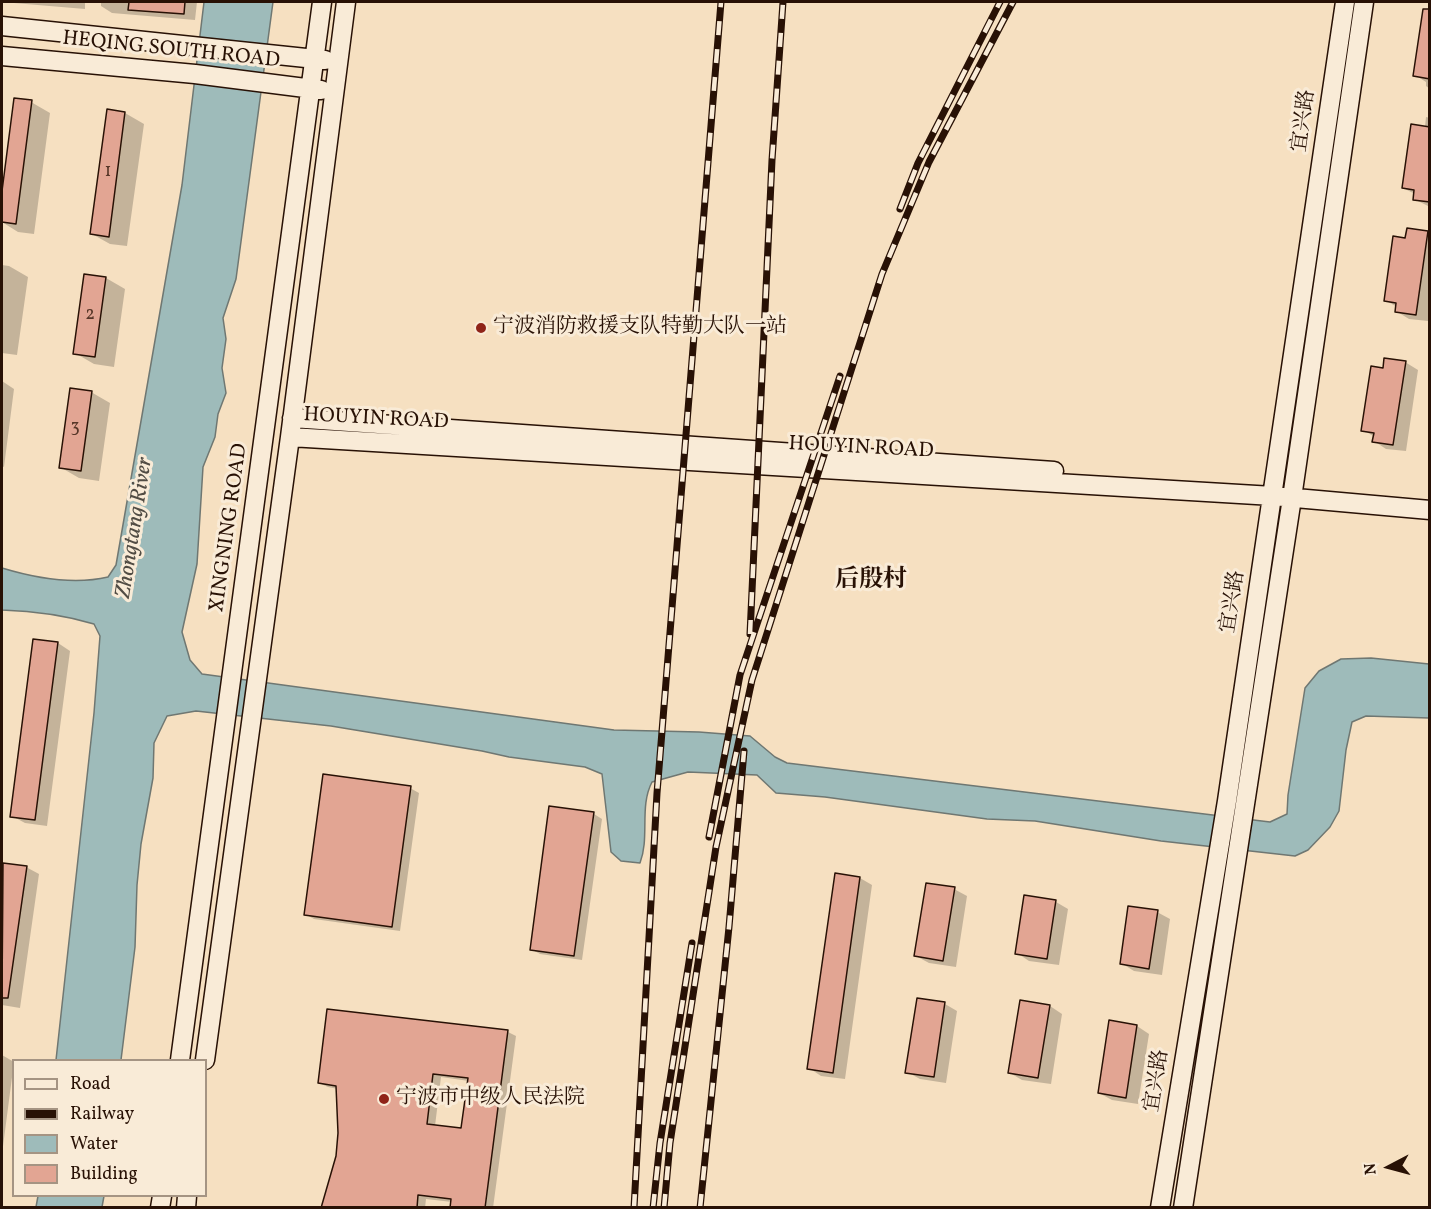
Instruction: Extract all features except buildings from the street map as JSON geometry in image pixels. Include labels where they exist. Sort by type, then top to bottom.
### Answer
[{"type":"main road","name":"XINGNING ROAD","points":[[180,1059],[322,2]]},
{"type":"main road","points":[[205,1059],[290,437],[346,2]]},
{"type":"main road","name":"宜兴路","points":[[1183,1208],[1236,864],[1236,801],[1274,491],[1345,2]]},
{"type":"main road","name":"宜兴路","points":[[1160,1208],[1218,862],[1236,801],[1301,494],[1364,2]]},
{"type":"main road","name":"HEQING SOUTH ROAD","points":[[2,26],[338,61]]},
{"type":"main road","name":"HEQING SOUTH ROAD","points":[[2,56],[195,74],[335,92]]},
{"type":"main road","name":"HOUYIN ROAD","points":[[292,418],[1370,499],[1430,498]]},
{"type":"main road","name":"HOUYIN ROAD","points":[[290,437],[1274,491]]},
{"type":"main road","name":"HOUYIN ROAD","points":[[1370,499],[1430,510]]},
{"type":"water","name":"Zhongtang River","points":[[204,2],[273,2],[236,279],[223,318],[226,339],[222,368],[226,393],[218,414],[215,437],[203,467],[197,564],[182,632],[190,660],[202,674],[614,730],[750,736],[775,757],[787,763],[1270,822],[1287,814],[1305,688],[1319,671],[1341,659],[1371,658],[1429,664],[1429,718],[1366,716],[1352,722],[1346,750],[1339,811],[1330,827],[1308,850],[1295,856],[1161,841],[1035,821],[987,819],[825,797],[776,793],[757,775],[688,772],[652,782],[646,802],[644,843],[640,863],[621,861],[611,852],[602,774],[585,767],[509,757],[331,726],[196,711],[167,716],[154,743],[153,778],[141,844],[135,947],[121,1059],[56,1059],[94,713],[100,636],[94,624],[83,621],[48,614],[2,610],[2,568],[41,577],[82,580],[108,577],[116,565],[182,185]]},
{"type":"water","points":[[38,1197],[104,1197],[102,1207],[36,1207]]},
{"type":"railway","points":[[634,1208],[657,793],[721,2]]},
{"type":"railway","points":[[750,634],[772,160],[783,2]]},
{"type":"railway","points":[[900,209],[918,163],[1000,2]]},
{"type":"railway","points":[[664,1208],[670,1143],[716,847],[752,680],[882,274],[929,162],[1013,2]]},
{"type":"railway","points":[[709,837],[740,675],[840,376]]},
{"type":"railway","points":[[700,1208],[729,927],[744,751]]},
{"type":"railway","points":[[653,1208],[660,1143],[692,943]]},
{"type":"place","name":"宁波消防救援支队特勤大队一站","points":[[481,328]]},
{"type":"place","name":"宁波市中级人民法院","points":[[384,1099]]},
{"type":"district","name":"后殷村","points":[[871,582]]}]
